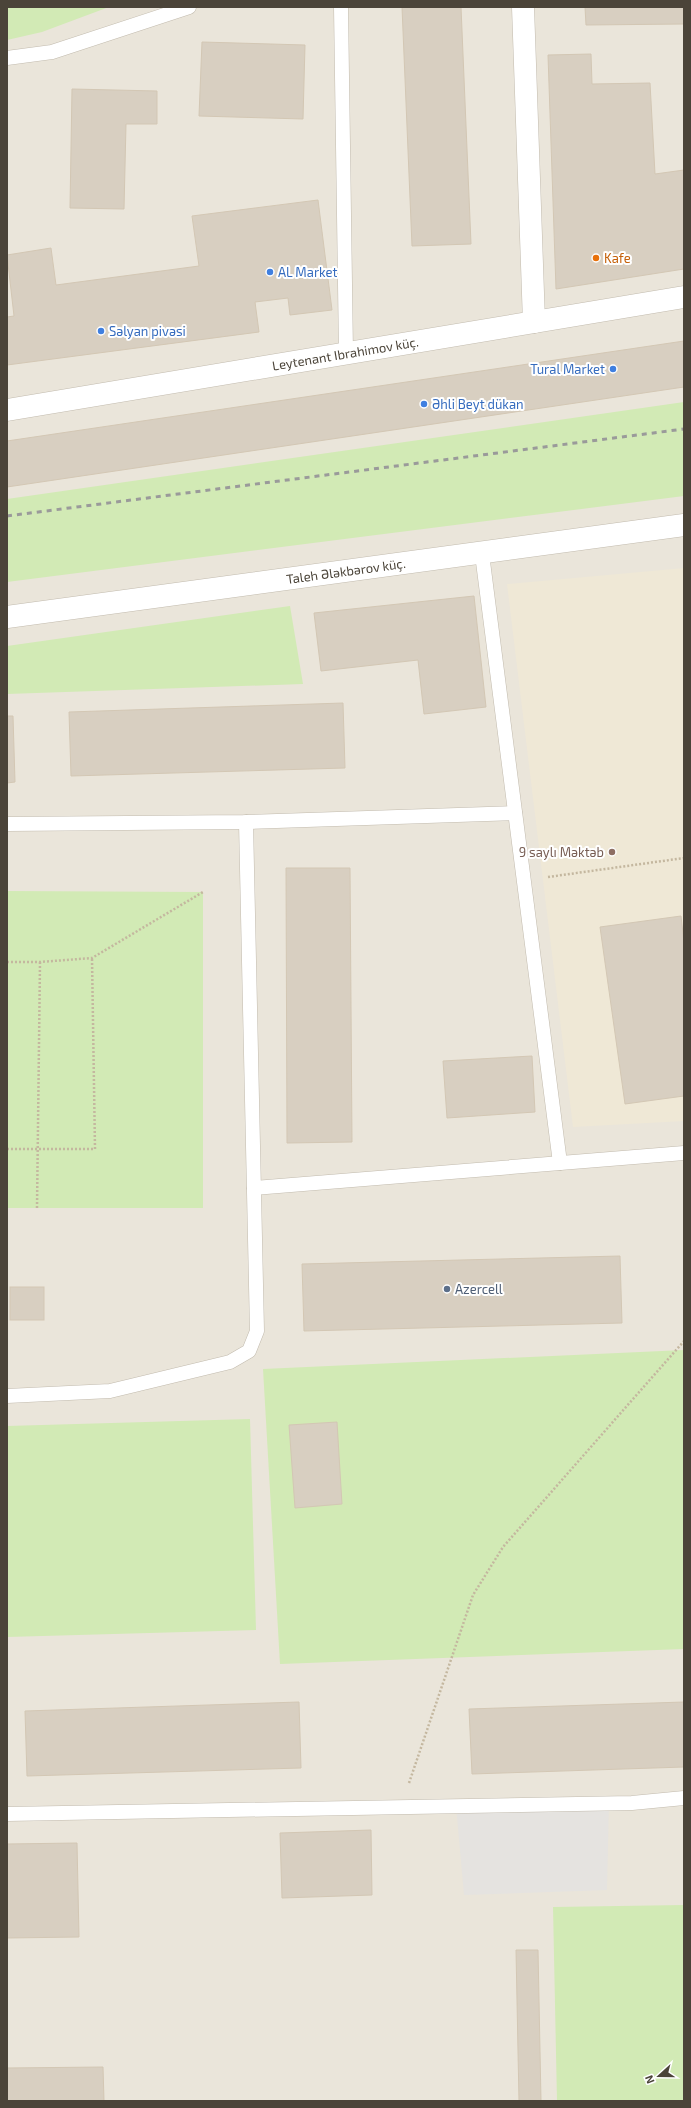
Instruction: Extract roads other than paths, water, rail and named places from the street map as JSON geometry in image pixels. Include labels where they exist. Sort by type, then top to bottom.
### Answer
[{"type":"street","points":[[523,7],[534,322]]},
{"type":"street","name":"Leytenant Ibrahimov küç.","points":[[7,410],[684,297]]},
{"type":"street","name":"Taleh Ələkbərov küç.","points":[[7,617],[482,554],[684,525]]},
{"type":"lane","points":[[7,58],[52,52],[189,7]]},
{"type":"lane","points":[[341,7],[346,353]]},
{"type":"lane","points":[[482,554],[560,1163]]},
{"type":"lane","points":[[7,824],[246,822],[515,814]]},
{"type":"lane","points":[[7,1396],[110,1391],[230,1362],[249,1351],[257,1331],[246,822]]},
{"type":"lane","points":[[254,1188],[684,1152]]},
{"type":"lane","points":[[7,1814],[632,1803],[684,1798]]},
{"type":"railway","points":[[7,516],[684,429]]},
{"type":"place","name":"Kafe","points":[[596,258]]},
{"type":"place","name":"AL Market","points":[[270,272]]},
{"type":"place","name":"Səlyan pivəsi","points":[[101,331]]},
{"type":"place","name":"Tural Market","points":[[613,369]]},
{"type":"place","name":"Əhli Beyt dükan","points":[[424,404]]},
{"type":"place","name":"9 saylı Məktəb","points":[[612,852]]},
{"type":"place","name":"Azercell","points":[[447,1289]]}]
